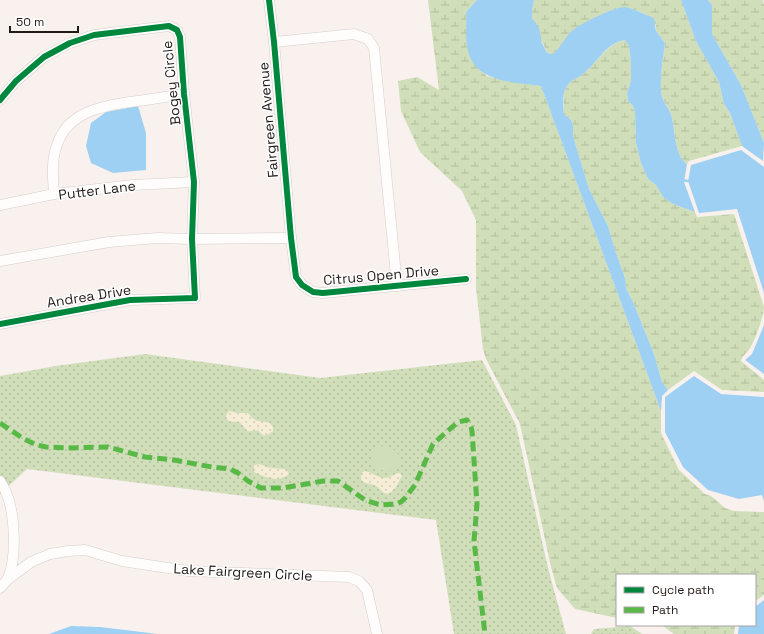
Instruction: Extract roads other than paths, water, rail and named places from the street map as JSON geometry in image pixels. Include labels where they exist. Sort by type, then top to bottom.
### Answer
[{"type":"street","name":"Fairgreen Avenue","points":[[269,0],[291,238]]},
{"type":"street","name":"Bogey Circle","points":[[0,100],[16,81],[44,57],[70,43],[94,35],[169,26],[176,30],[180,37],[184,94],[194,182],[192,239]]},
{"type":"street","name":"Citrus Open Drive","points":[[274,42],[354,34],[368,39],[374,48],[398,286]]},
{"type":"street","points":[[54,194],[52,171],[57,145],[71,123],[82,114],[106,105],[184,94]]},
{"type":"street","name":"Putter Lane","points":[[0,205],[54,194],[133,185],[194,182]]},
{"type":"street","points":[[0,261],[109,242],[157,238],[291,238]]},
{"type":"street","name":"Citrus Open Drive","points":[[291,238],[296,277],[302,286],[313,292],[323,293],[466,279]]},
{"type":"street","name":"Andrea Drive","points":[[0,324],[130,300],[195,298],[192,239]]},
{"type":"street","points":[[0,482],[6,492],[11,510],[14,547],[11,569],[3,584]]},
{"type":"street","name":"Lake Fairgreen Circle","points":[[3,584],[31,562],[50,554],[86,550],[122,561],[188,571],[349,578],[359,581],[367,590],[377,634]]},
{"type":"water","points":[[477,0],[534,0],[532,18],[539,28],[542,43],[547,53],[553,54],[573,30],[606,12],[625,7],[654,18],[656,31],[665,43],[661,78],[662,95],[671,114],[680,156],[687,164],[684,182],[695,212],[673,204],[663,197],[656,185],[648,179],[641,163],[636,143],[635,112],[633,106],[628,101],[627,94],[631,80],[631,62],[629,46],[625,40],[618,42],[607,49],[589,69],[569,84],[564,92],[563,103],[564,114],[571,120],[573,125],[573,136],[589,189],[608,226],[625,278],[626,288],[654,354],[662,382],[668,390],[662,396],[661,411],[541,86],[498,79],[488,75],[472,62],[467,46],[466,13]]},
{"type":"water","points":[[681,0],[708,0],[712,5],[712,34],[741,85],[764,143],[763,161],[742,146],[730,113],[724,104],[719,82],[696,41]]},
{"type":"water","points":[[138,106],[146,133],[146,170],[113,173],[91,163],[86,146],[91,123],[106,112]]},
{"type":"water","points":[[741,150],[764,167],[764,293],[737,209],[699,213],[688,181],[691,165]]},
{"type":"water","points":[[764,325],[764,374],[745,360],[752,354]]},
{"type":"water","points":[[694,376],[721,394],[764,397],[764,501],[762,495],[739,499],[708,490],[683,467],[665,432],[665,397]]},
{"type":"water","points":[[764,600],[764,634],[738,634],[739,626],[756,626],[756,606]]},
{"type":"water","points":[[71,626],[100,627],[158,634],[49,634]]},
{"type":"waterway","points":[[681,180],[688,181]]}]
